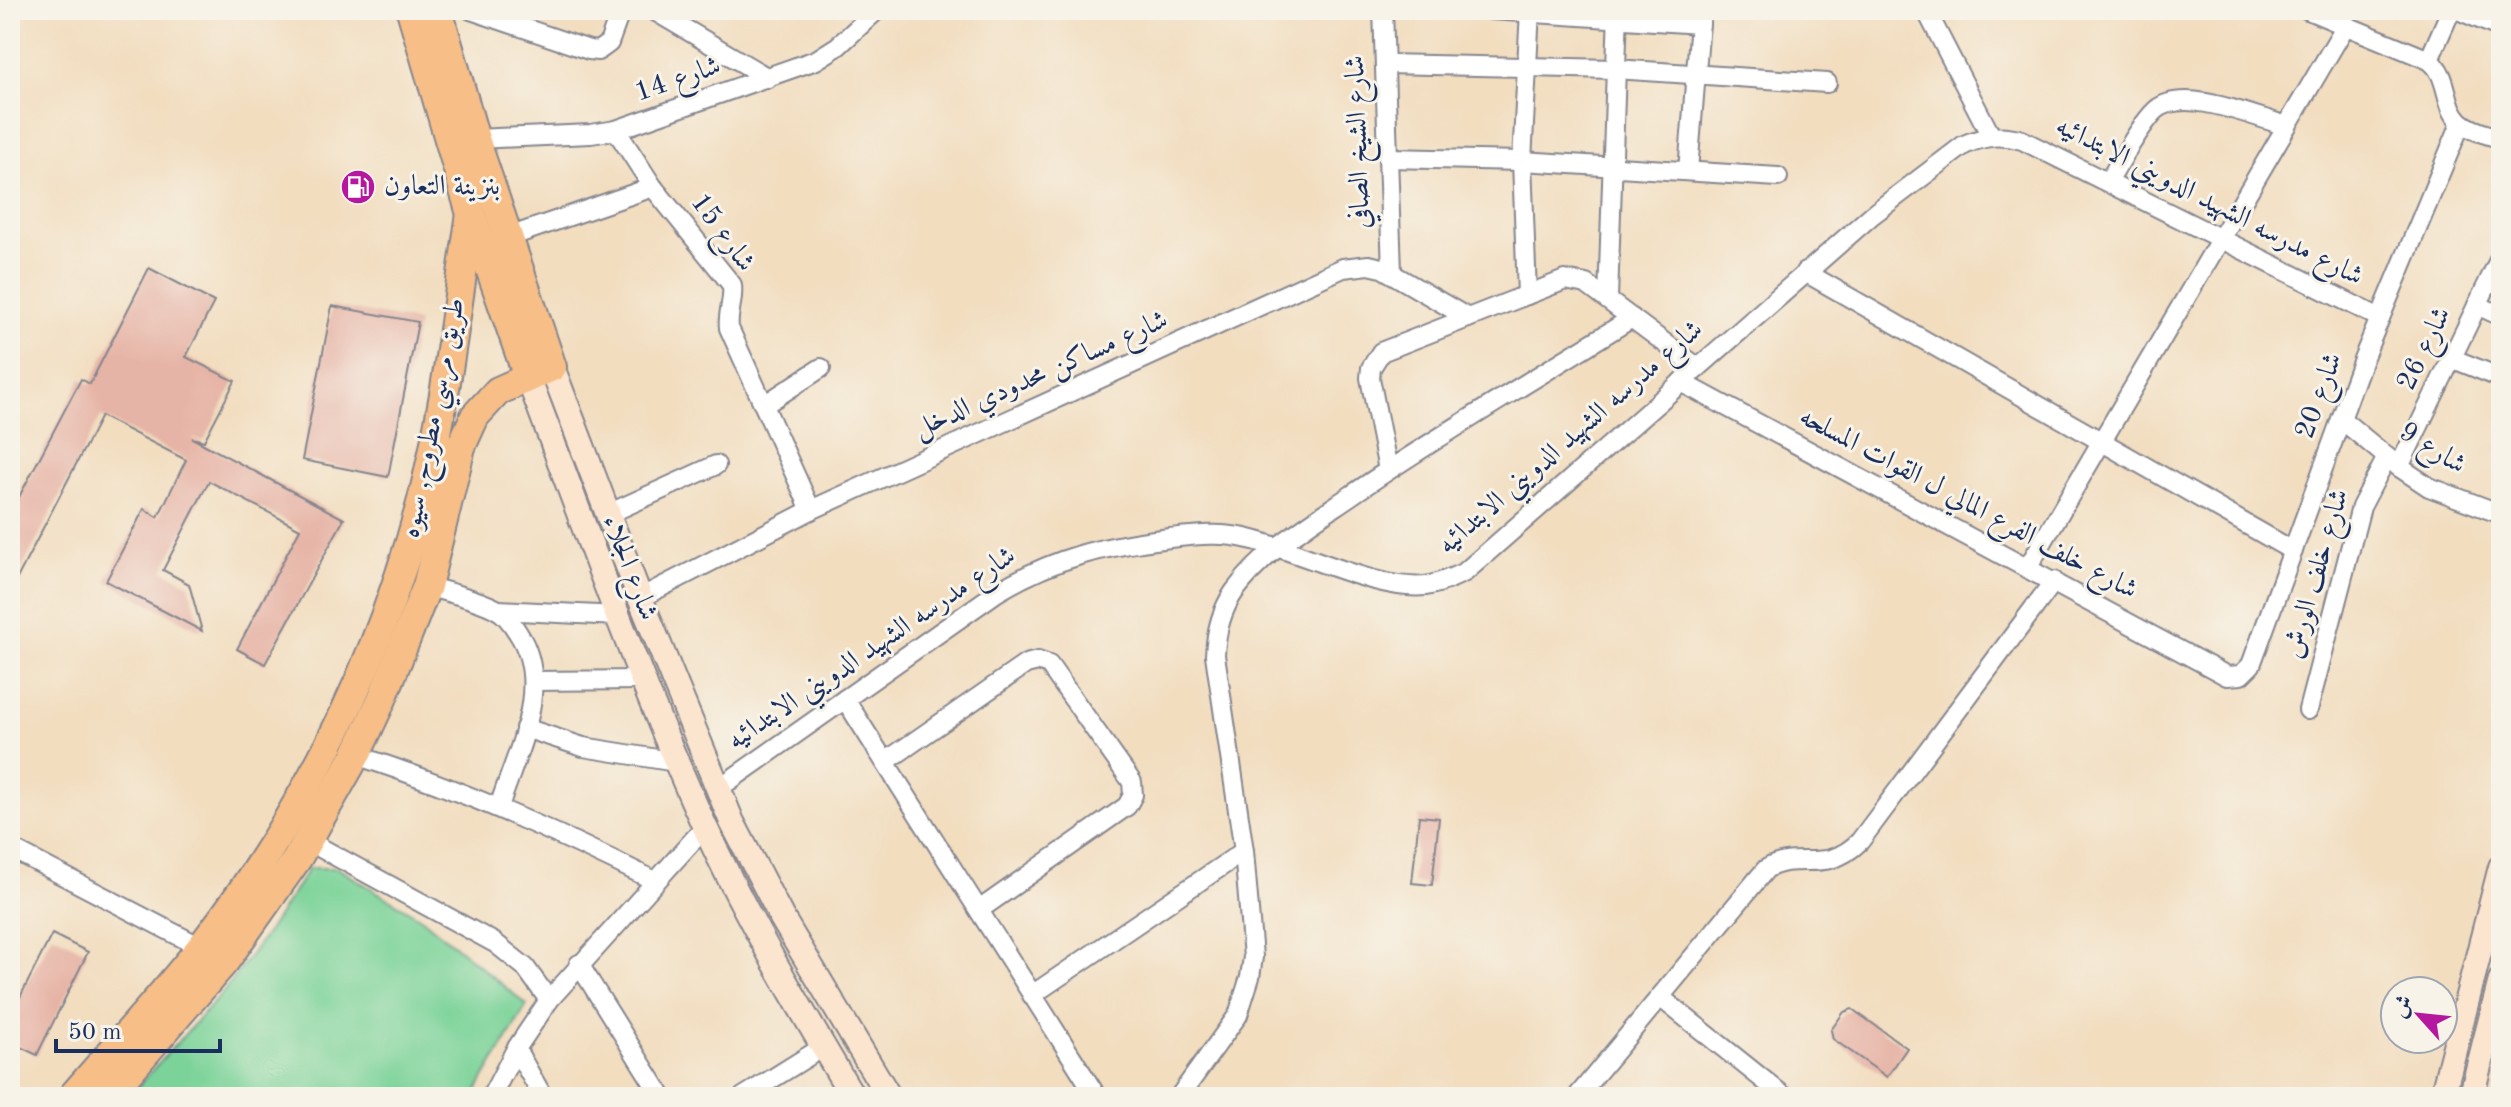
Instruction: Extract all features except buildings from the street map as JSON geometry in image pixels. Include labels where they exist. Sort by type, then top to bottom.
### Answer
[{"type":"main road","name":"شارع الجلاء","points":[[411,10],[471,214],[540,372]]},
{"type":"main road","name":"شارع الجلاء","points":[[438,10],[506,238],[540,372]]},
{"type":"main road","name":"طريق مرسي مطروح, سيوه","points":[[72,1097],[201,947],[246,886],[294,809],[356,688],[385,618],[409,546],[434,447],[471,214]]},
{"type":"main road","name":"طريق مرسي مطروح, سيوه","points":[[107,1097],[225,961],[308,841],[356,755],[427,586],[467,431],[485,402],[498,391],[540,372]]},
{"type":"street","points":[[471,10],[598,51],[609,43],[621,10]]},
{"type":"street","points":[[653,10],[768,78]]},
{"type":"street","name":"شارع 14","points":[[475,139],[616,130],[828,54],[877,10]]},
{"type":"street","name":"شارع الشيخ الصافي","points":[[1383,10],[1392,272]]},
{"type":"street","points":[[1491,10],[1701,17],[1688,171]]},
{"type":"street","points":[[1926,10],[1991,136]]},
{"type":"street","points":[[2308,10],[2429,60],[2439,68],[2454,114],[2461,123],[2501,139]]},
{"type":"street","points":[[2429,60],[2451,10]]},
{"type":"street","points":[[2458,10],[2501,28]]},
{"type":"street","points":[[1527,295],[1522,161],[1530,11]]},
{"type":"street","points":[[1608,299],[1618,14]]},
{"type":"street","points":[[2028,567],[2346,25]]},
{"type":"street","points":[[1385,64],[1615,69],[1827,83]]},
{"type":"street","points":[[2108,182],[2153,113],[2173,101],[2197,101],[2287,126]]},
{"type":"street","name":"شارع 20","points":[[2227,676],[2241,675],[2251,665],[2380,318],[2461,123]]},
{"type":"street","name":"شارع 15","points":[[616,130],[653,187],[732,285],[729,328],[811,510]]},
{"type":"street","name":"شارع مدرسه الشهيد الدويني الابتدائيه","points":[[719,788],[997,592],[1020,578],[1069,557],[1121,544],[1208,534],[1249,539],[1404,586],[1446,581],[1465,572],[1872,215],[1964,145],[1991,136],[2022,140],[2380,318]]},
{"type":"street","points":[[1388,158],[1522,161],[1778,177]]},
{"type":"street","points":[[506,238],[653,187]]},
{"type":"street","name":"شارع 26","points":[[2393,462],[2451,358],[2501,257]]},
{"type":"street","name":"شارع مساكن محدودي الدخل","points":[[640,598],[811,510],[1343,268],[1369,265],[1392,272],[1468,318]]},
{"type":"street","points":[[1805,272],[2293,551]]},
{"type":"street","points":[[1388,470],[1370,378],[1374,359],[1381,352],[1527,295],[1572,280],[1586,284],[1697,367]]},
{"type":"street","points":[[2477,305],[2501,316]]},
{"type":"street","points":[[1179,1097],[1228,1032],[1245,996],[1253,957],[1244,851],[1216,670],[1216,635],[1223,612],[1235,591],[1276,547],[1388,470],[1632,318]]},
{"type":"street","points":[[2451,358],[2501,378]]},
{"type":"street","points":[[764,405],[821,368]]},
{"type":"street","name":"شارع الجلاء","points":[[540,372],[608,514],[719,788],[770,897],[889,1097]]},
{"type":"street","name":"شارع الجلاء","points":[[540,372],[618,616],[676,762],[757,930],[853,1097]]},
{"type":"street","name":"شارع خلف الفرع المالي ل القوات المسلحه","points":[[1681,382],[2227,676]]},
{"type":"street","name":"شارع 9","points":[[2341,419],[2393,462],[2445,494],[2501,514]]},
{"type":"street","name":"شارع خلف الورش","points":[[2308,710],[2361,507],[2393,462]]},
{"type":"street","points":[[608,514],[716,465]]},
{"type":"street","points":[[1577,1097],[1766,869],[1776,863],[1827,861],[1849,851],[1860,841],[2054,581]]},
{"type":"street","points":[[427,586],[498,610],[618,616]]},
{"type":"street","points":[[498,610],[512,623],[523,640],[533,681],[532,705],[499,807]]},
{"type":"street","points":[[885,762],[1026,664],[1038,661],[1049,665],[1132,782],[1133,795],[1127,806],[979,910]]},
{"type":"street","points":[[533,681],[642,680]]},
{"type":"street","points":[[845,699],[1097,1097]]},
{"type":"street","points":[[525,728],[583,747],[676,762]]},
{"type":"street","points":[[356,755],[499,807],[655,881]]},
{"type":"street","points":[[491,1097],[516,1049],[549,1000],[705,827]]},
{"type":"street","points":[[308,841],[495,943],[525,967],[549,1000]]},
{"type":"street","points":[[10,848],[225,961]]},
{"type":"street","points":[[1032,995],[1244,851]]},
{"type":"street","points":[[2442,1097],[2501,867]]},
{"type":"street","points":[[579,964],[662,1097]]},
{"type":"street","points":[[2471,1097],[2501,980]]},
{"type":"street","points":[[1660,997],[1785,1097]]},
{"type":"street","points":[[743,1097],[823,1047]]},
{"type":"street","points":[[516,1049],[543,1097]]},
{"type":"green space","points":[[309,868],[337,868],[421,918],[527,1005],[473,1097],[128,1097],[224,991]]},
{"type":"place","name":"بنزينة التعاون","points":[[358,187]]}]
